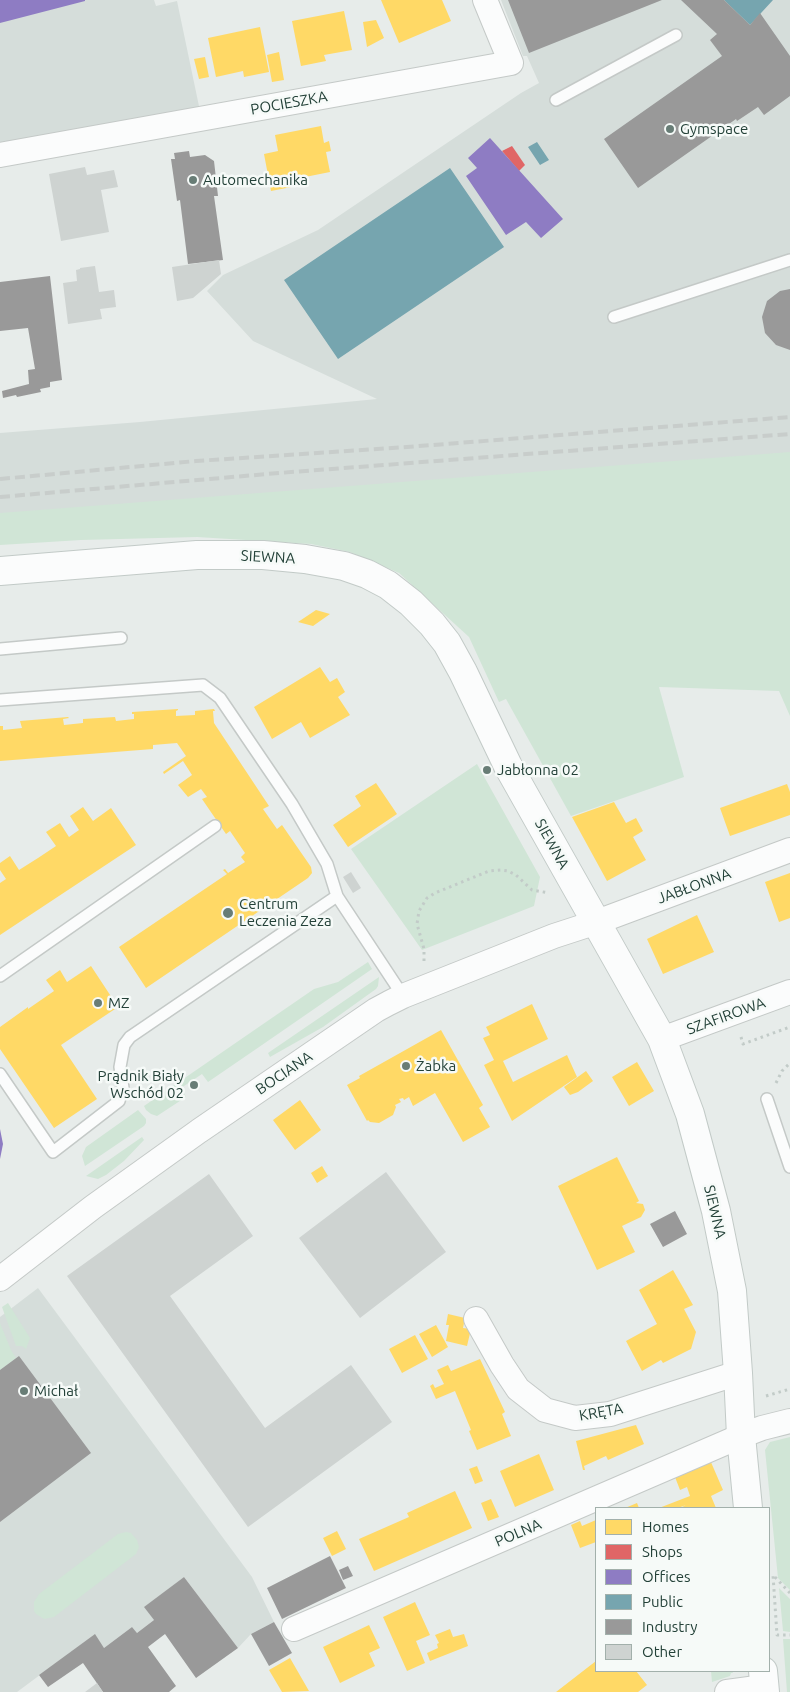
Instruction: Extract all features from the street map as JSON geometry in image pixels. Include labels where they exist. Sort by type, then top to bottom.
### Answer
[{"type":"street","name":"POCIESZKA","points":[[0,155],[511,63],[485,0]]},
{"type":"street","name":"SIEWNA","points":[[0,571],[197,555],[263,555],[306,558],[344,566],[367,574],[388,585],[432,624],[447,643],[508,766],[662,1039],[690,1114],[716,1211],[732,1292],[741,1436],[748,1507]]},
{"type":"street","name":"JABŁONNA","points":[[597,922],[790,850]]},
{"type":"street","name":"BOCIANA","points":[[0,1279],[93,1207],[199,1131],[376,1010],[403,996],[554,936],[597,922]]},
{"type":"street","name":"SZAFIROWA","points":[[662,1039],[790,992]]},
{"type":"street","name":"KRĘTA","points":[[476,1319],[518,1390],[545,1410],[574,1418],[610,1414],[738,1373]]},
{"type":"street","name":"POLNA","points":[[294,1629],[741,1436],[762,1428],[790,1421]]},
{"type":"street","points":[[727,1692],[764,1683]]},
{"type":"lane","points":[[556,100],[676,35]]},
{"type":"lane","points":[[614,317],[790,260]]},
{"type":"lane","points":[[0,649],[121,638]]},
{"type":"lane","points":[[0,700],[203,685],[220,698],[292,804],[327,864],[337,896],[403,996]]},
{"type":"lane","points":[[0,976],[214,826]]},
{"type":"lane","points":[[0,1074],[53,1152],[119,1101],[124,1088],[120,1067],[124,1045],[130,1037],[337,896]]},
{"type":"lane","points":[[768,1099],[790,1167]]},
{"type":"path","points":[[424,961],[424,949],[417,924],[419,911],[427,898],[435,893],[489,871],[501,870],[516,874],[532,890],[548,894],[553,890]]},
{"type":"path","points":[[768,1099],[782,1071],[790,1063]]},
{"type":"path","points":[[790,1593],[773,1575],[777,1635],[790,1634]]},
{"type":"shaded area","points":[[0,0],[154,0],[156,6],[177,1],[200,111],[57,135],[0,142]]},
{"type":"shaded area","points":[[501,0],[790,0],[790,471],[0,538],[0,433],[140,422],[377,399],[253,341],[207,291],[223,275],[318,230],[521,93],[539,83],[527,56],[523,56]]},
{"type":"shaded area","points":[[38,1288],[252,1577],[274,1622],[251,1634],[238,1648],[184,1577],[145,1607],[154,1620],[137,1633],[132,1627],[104,1648],[94,1635],[17,1692],[0,1692],[0,1317]]},
{"type":"green space","points":[[790,452],[790,716],[779,691],[659,687],[684,777],[571,816],[506,699],[499,702],[469,637],[399,573],[350,552],[311,544],[197,537],[81,540],[0,545],[0,513]]},
{"type":"green space","points":[[477,764],[540,877],[534,906],[422,950],[351,849]]},
{"type":"green space","points":[[368,962],[372,969],[208,1082],[202,1074],[181,1088],[186,1097],[157,1116],[146,1110],[144,1106],[314,989],[338,982]]},
{"type":"green space","points":[[379,977],[376,989],[323,1027],[270,1057],[268,1053]]},
{"type":"green space","points":[[138,1110],[146,1119],[144,1126],[85,1166],[82,1156],[86,1147]]},
{"type":"green space","points":[[142,1137],[144,1140],[124,1161],[106,1175],[98,1179],[86,1176]]},
{"type":"green space","points":[[8,1303],[30,1338],[26,1349],[22,1346],[16,1346],[2,1307]]},
{"type":"green space","points":[[0,1323],[16,1358],[0,1370]]},
{"type":"green space","points":[[790,1437],[790,1590],[778,1578],[765,1450],[770,1442]]},
{"type":"green space","points":[[131,1533],[137,1540],[139,1547],[136,1554],[54,1617],[44,1619],[36,1614],[34,1602],[39,1594],[118,1534]]},
{"type":"green space","points":[[779,1588],[790,1599],[790,1632],[783,1631]]},
{"type":"green space","points":[[783,1639],[790,1639],[790,1692],[787,1692]]},
{"type":"green space","points":[[711,1672],[733,1673],[730,1676],[712,1682]]},
{"type":"building: Homes","points":[[381,0],[442,0],[451,21],[399,43]]},
{"type":"building: Homes","points":[[344,11],[352,50],[324,55],[326,61],[301,66],[292,21]]},
{"type":"building: Homes","points":[[376,20],[384,38],[367,47],[363,22]]},
{"type":"building: Homes","points":[[260,27],[269,72],[244,77],[243,71],[216,77],[208,38]]},
{"type":"building: Homes","points":[[279,52],[284,80],[272,82],[267,55]]},
{"type":"building: Homes","points":[[205,57],[209,77],[199,79],[194,59]]},
{"type":"building: Homes","points":[[321,126],[324,143],[329,141],[331,151],[326,152],[330,172],[305,177],[307,184],[271,191],[264,154],[278,151],[275,135]]},
{"type":"building: Homes","points":[[316,610],[330,614],[313,626],[298,622]]},
{"type":"building: Homes","points":[[320,667],[330,682],[337,678],[345,692],[338,697],[350,715],[310,738],[301,722],[272,739],[254,707]]},
{"type":"building: Homes","points":[[178,709],[176,716],[195,715],[195,711],[214,709],[214,723],[269,806],[263,809],[277,829],[282,825],[311,867],[312,873],[308,878],[146,988],[119,947],[227,874],[223,870],[225,869],[228,873],[245,862],[241,857],[245,853],[230,831],[226,834],[202,799],[207,797],[201,789],[188,797],[178,785],[192,775],[183,761],[164,774],[163,772],[186,756],[177,743],[153,745],[153,749],[0,761],[0,726],[3,726],[3,730],[22,728],[20,721],[68,717],[63,719],[64,725],[83,723],[83,719],[115,717],[116,721],[134,719],[132,712]]},
{"type":"building: Homes","points":[[376,783],[397,814],[348,847],[333,825],[361,806],[355,796]]},
{"type":"building: Homes","points":[[787,784],[790,792],[790,815],[730,836],[720,808]]},
{"type":"building: Homes","points":[[614,802],[626,823],[636,818],[643,831],[633,837],[646,860],[607,881],[572,817]]},
{"type":"building: Homes","points":[[83,807],[93,821],[111,808],[136,845],[0,935],[0,883],[6,879],[0,870],[0,863],[10,856],[19,870],[56,846],[46,832],[60,823],[69,837],[79,830],[70,816]]},
{"type":"building: Homes","points":[[790,873],[790,918],[779,922],[765,882]]},
{"type":"building: Homes","points":[[697,915],[714,952],[663,974],[647,939]]},
{"type":"building: Homes","points":[[91,966],[118,1007],[61,1045],[97,1099],[54,1128],[0,1049],[0,1027],[54,991],[46,980],[60,970],[67,982]]},
{"type":"building: Homes","points":[[532,1004],[548,1039],[503,1061],[513,1082],[567,1055],[577,1077],[512,1121],[484,1065],[494,1060],[483,1038],[490,1035],[486,1027]]},
{"type":"building: Homes","points":[[441,1030],[483,1105],[479,1108],[490,1127],[463,1142],[435,1093],[413,1106],[409,1097],[404,1100],[403,1098],[399,1099],[401,1102],[395,1105],[393,1115],[379,1123],[367,1121],[347,1085],[360,1078],[359,1076]]},
{"type":"building: Homes","points":[[637,1062],[654,1091],[629,1106],[612,1077]]},
{"type":"building: Homes","points":[[586,1071],[593,1081],[578,1092],[570,1095],[564,1087]]},
{"type":"building: Homes","points":[[300,1100],[321,1130],[295,1150],[273,1120]]},
{"type":"building: Homes","points":[[617,1157],[639,1201],[636,1203],[643,1204],[645,1210],[641,1217],[622,1226],[635,1252],[597,1270],[558,1186]]},
{"type":"building: Homes","points":[[322,1166],[328,1176],[317,1183],[311,1173]]},
{"type":"building: Homes","points":[[673,1270],[693,1305],[684,1309],[696,1332],[691,1349],[663,1363],[661,1360],[642,1371],[626,1341],[657,1324],[639,1290]]},
{"type":"building: Homes","points":[[448,1314],[465,1318],[463,1328],[471,1329],[467,1346],[446,1341],[449,1325],[446,1325]]},
{"type":"building: Homes","points":[[436,1325],[448,1347],[432,1357],[419,1334]]},
{"type":"building: Homes","points":[[415,1335],[428,1359],[402,1373],[389,1349]]},
{"type":"building: Homes","points":[[480,1359],[505,1412],[502,1414],[511,1436],[477,1450],[455,1391],[436,1399],[430,1386],[433,1384],[435,1388],[444,1384],[437,1370],[448,1365],[451,1371]]},
{"type":"building: Homes","points":[[636,1425],[644,1444],[608,1460],[606,1456],[584,1466],[585,1470],[583,1470],[576,1441]]},
{"type":"building: Homes","points":[[707,1453],[723,1490],[711,1496],[716,1507],[682,1507],[686,1505],[681,1507],[662,1507],[690,1496],[687,1487],[680,1490],[675,1477]]},
{"type":"building: Homes","points":[[539,1454],[554,1490],[515,1507],[500,1471]]},
{"type":"building: Homes","points":[[477,1466],[483,1481],[475,1484],[469,1469]]},
{"type":"building: Homes","points":[[455,1491],[472,1528],[374,1571],[359,1539],[409,1517],[407,1513]]},
{"type":"building: Homes","points":[[491,1499],[499,1517],[488,1521],[481,1503]]},
{"type":"building: Homes","points":[[637,1503],[639,1507],[627,1507]]},
{"type":"building: Homes","points":[[595,1520],[595,1542],[580,1548],[571,1525],[580,1521],[582,1526]]},
{"type":"building: Homes","points":[[337,1531],[346,1549],[332,1556],[323,1538]]},
{"type":"building: Homes","points":[[415,1602],[430,1635],[416,1641],[425,1663],[407,1671],[383,1617]]},
{"type":"building: Homes","points":[[369,1625],[380,1648],[369,1653],[375,1666],[340,1683],[323,1647]]},
{"type":"building: Homes","points":[[450,1629],[453,1637],[464,1634],[468,1646],[430,1661],[427,1653],[438,1648],[437,1644],[439,1643],[435,1635]]},
{"type":"building: Homes","points":[[290,1658],[309,1691],[282,1692],[269,1670]]},
{"type":"building: Homes","points":[[595,1662],[595,1672],[637,1672],[647,1685],[638,1692],[556,1692]]},
{"type":"building: Shops","points":[[512,146],[525,165],[519,171],[502,151]]},
{"type":"building: Offices","points":[[0,0],[85,0],[85,1],[0,23]]},
{"type":"building: Offices","points":[[490,138],[563,219],[541,238],[526,222],[506,235],[466,176],[477,168],[468,158]]},
{"type":"building: Offices","points":[[0,1129],[3,1144],[0,1159]]},
{"type":"building: Public","points":[[724,0],[773,0],[750,25]]},
{"type":"building: Public","points":[[537,142],[549,160],[540,165],[528,147]]},
{"type":"building: Public","points":[[450,168],[504,247],[338,359],[284,280]]},
{"type":"building: Industry","points":[[508,0],[662,0],[529,53]]},
{"type":"building: Industry","points":[[681,0],[724,0],[750,25],[760,13],[790,56],[790,96],[764,115],[758,107],[737,121],[736,119],[638,188],[604,139],[722,56],[710,40],[717,34]]},
{"type":"building: Industry","points":[[189,151],[190,157],[205,155],[214,161],[218,196],[214,196],[223,260],[188,264],[180,200],[177,201],[171,159],[175,159],[174,153]]},
{"type":"building: Industry","points":[[50,276],[62,380],[50,382],[50,387],[40,389],[41,392],[3,398],[2,391],[29,384],[28,370],[35,369],[28,328],[0,331],[0,282]]},
{"type":"building: Industry","points":[[790,289],[790,350],[776,345],[765,333],[762,317],[767,301],[780,291]]},
{"type":"building: Industry","points":[[675,1211],[687,1234],[663,1247],[650,1224]]},
{"type":"building: Industry","points":[[19,1356],[91,1453],[0,1522],[0,1370]]},
{"type":"building: Industry","points":[[330,1556],[346,1588],[282,1619],[267,1588]]},
{"type":"building: Industry","points":[[348,1566],[353,1576],[343,1580],[339,1570]]},
{"type":"building: Industry","points":[[184,1577],[238,1648],[196,1678],[165,1634],[148,1647],[176,1686],[169,1692],[103,1692],[83,1663],[48,1687],[39,1675],[95,1634],[104,1648],[132,1627],[137,1633],[154,1620],[144,1607]]},
{"type":"building: Industry","points":[[274,1622],[292,1653],[269,1666],[251,1634]]},
{"type":"building: Other","points":[[85,167],[87,175],[114,170],[118,187],[101,190],[109,232],[61,241],[49,174]]},
{"type":"building: Other","points":[[219,260],[221,274],[193,298],[177,301],[172,267]]},
{"type":"building: Other","points":[[95,266],[99,292],[114,290],[116,307],[100,309],[102,319],[68,324],[63,283],[77,281],[76,270]]},
{"type":"building: Other","points":[[351,872],[361,888],[353,893],[343,877]]},
{"type":"building: Other","points":[[386,1172],[446,1252],[360,1318],[299,1238]]},
{"type":"building: Other","points":[[209,1174],[253,1236],[170,1296],[265,1428],[351,1365],[392,1422],[248,1527],[67,1276]]},
{"type":"building: Other","points":[[97,1683],[103,1692],[85,1692]]},
{"type":"railway","points":[[0,479],[196,461],[407,447],[790,417]]},
{"type":"railway","points":[[0,497],[279,473],[790,434]]},
{"type":"place","name":"Gymspace","points":[[670,129]]},
{"type":"place","name":"Automechanika","points":[[193,180]]},
{"type":"place","name":"Jabłonna 02","points":[[487,770]]},
{"type":"place","name":"Centrum Leczenia Zeza","points":[[228,913]]},
{"type":"place","name":"MZ","points":[[98,1003]]},
{"type":"place","name":"Żabka","points":[[406,1066]]},
{"type":"place","name":"Prądnik Biały Wschód 02","points":[[194,1085]]},
{"type":"place","name":"Michał","points":[[24,1391]]}]
